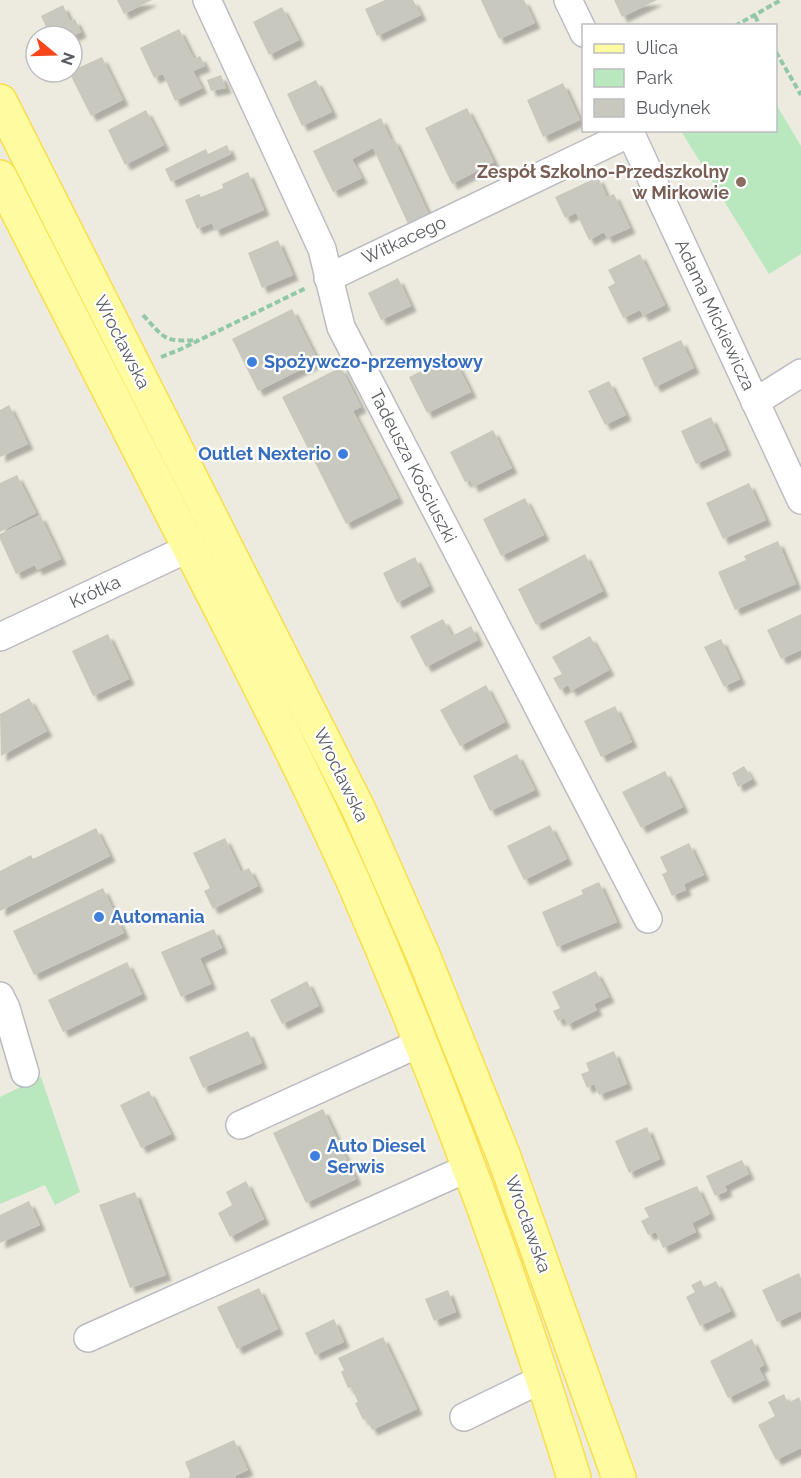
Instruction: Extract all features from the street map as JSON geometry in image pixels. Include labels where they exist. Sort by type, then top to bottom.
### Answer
[{"type":"main road","name":"Wrocławska","points":[[0,101],[359,810],[423,955],[504,1157],[620,1478]]},
{"type":"main road","name":"Wrocławska","points":[[0,177],[255,677],[342,858],[420,1043],[468,1168],[522,1314],[574,1478]]},
{"type":"street","name":"Tadeusza Kościuszki","points":[[207,0],[322,249],[341,327],[648,920]]},
{"type":"street","points":[[568,0],[582,29]]},
{"type":"street","name":"Witkacego","points":[[328,278],[630,132]]},
{"type":"street","name":"Adama Mickiewicza","points":[[630,132],[801,500]]},
{"type":"street","points":[[755,402],[801,373]]},
{"type":"street","name":"Krótka","points":[[0,637],[189,548]]},
{"type":"street","points":[[0,996],[6,1008],[25,1073]]},
{"type":"street","points":[[240,1125],[420,1043]]},
{"type":"street","points":[[88,1338],[468,1168]]},
{"type":"street","points":[[464,1417],[543,1378]]},
{"type":"path","points":[[739,24],[781,0]]},
{"type":"path","points":[[754,16],[759,24]]},
{"type":"path","points":[[777,54],[801,95]]},
{"type":"path","points":[[167,354],[328,278]]},
{"type":"path","points":[[137,308],[167,339],[200,340]]},
{"type":"green space","points":[[777,106],[801,146],[801,254],[769,274],[682,132],[777,132]]},
{"type":"green space","points":[[41,1077],[80,1192],[55,1205],[45,1185],[0,1204],[0,1097]]},
{"type":"building","points":[[117,0],[152,0],[124,14]]},
{"type":"building","points":[[385,0],[413,0],[421,15],[377,36],[365,9]]},
{"type":"building","points":[[481,0],[524,0],[535,23],[499,39]]},
{"type":"building","points":[[614,0],[657,0],[622,17]]},
{"type":"building","points":[[63,5],[70,21],[75,19],[77,24],[45,24],[41,16]]},
{"type":"building","points":[[282,7],[299,40],[269,55],[253,22]]},
{"type":"building","points":[[179,29],[194,59],[200,56],[205,66],[193,71],[202,88],[175,101],[163,74],[154,78],[140,48]]},
{"type":"building","points":[[102,57],[123,100],[91,116],[75,84],[84,84],[84,65]]},
{"type":"building","points":[[221,75],[226,88],[211,91],[207,80]]},
{"type":"building","points":[[316,80],[332,112],[302,126],[287,94]]},
{"type":"building","points":[[563,83],[580,120],[543,137],[527,100]]},
{"type":"building","points":[[467,108],[494,162],[452,184],[425,128]]},
{"type":"building","points":[[146,110],[164,145],[125,165],[108,130]]},
{"type":"building","points":[[381,118],[391,140],[394,139],[430,217],[409,226],[373,148],[352,159],[362,178],[333,192],[313,151]]},
{"type":"building","points":[[227,145],[231,154],[171,182],[165,169],[206,149],[208,154]]},
{"type":"building","points":[[248,172],[264,210],[215,231],[212,223],[197,229],[185,200],[199,194],[201,197],[223,188],[222,184]]},
{"type":"building","points":[[598,177],[607,197],[614,194],[630,228],[607,238],[604,232],[589,240],[576,213],[565,218],[555,197]]},
{"type":"building","points":[[278,240],[293,275],[262,288],[248,253]]},
{"type":"building","points":[[640,254],[665,305],[643,316],[640,310],[623,318],[608,287],[615,283],[608,270]]},
{"type":"building","points":[[398,278],[411,306],[381,320],[368,293]]},
{"type":"building","points":[[292,309],[318,361],[258,391],[232,339]]},
{"type":"building","points":[[681,340],[694,368],[655,387],[642,358]]},
{"type":"building","points":[[453,356],[471,392],[427,413],[409,377]]},
{"type":"building","name":"Outlet Nexterio","points":[[341,367],[361,407],[353,411],[398,498],[346,524],[282,397]]},
{"type":"building","points":[[609,381],[626,415],[605,425],[588,391]]},
{"type":"building","points":[[9,405],[28,444],[0,457],[0,410]]},
{"type":"building","points":[[711,417],[726,450],[696,464],[681,431]]},
{"type":"building","points":[[493,430],[512,468],[473,487],[470,480],[465,482],[450,452]]},
{"type":"building","points":[[17,475],[36,513],[0,532],[0,483]]},
{"type":"building","points":[[749,483],[766,520],[723,539],[706,503]]},
{"type":"building","points":[[525,498],[544,535],[501,556],[483,519]]},
{"type":"building","points":[[40,515],[61,559],[37,570],[35,565],[16,574],[0,539],[0,534]]},
{"type":"building","points":[[778,541],[796,584],[735,610],[718,572],[746,560],[744,556]]},
{"type":"building","points":[[585,554],[603,591],[536,625],[518,589]]},
{"type":"building","points":[[415,557],[429,586],[397,603],[383,573]]},
{"type":"building","points":[[801,614],[801,650],[781,659],[767,630]]},
{"type":"building","points":[[443,619],[452,636],[471,626],[478,640],[426,667],[410,636]]},
{"type":"building","points":[[108,634],[129,679],[93,696],[72,651]]},
{"type":"building","points":[[590,636],[609,670],[571,691],[568,685],[560,690],[553,678],[562,674],[552,657]]},
{"type":"building","points":[[721,639],[740,679],[724,687],[704,647]]},
{"type":"building","points":[[486,685],[505,722],[460,746],[440,710]]},
{"type":"building","points":[[29,698],[47,731],[1,756],[0,714]]},
{"type":"building","points":[[615,706],[632,742],[601,757],[584,721]]},
{"type":"building","points":[[517,754],[535,790],[490,811],[473,776]]},
{"type":"building","points":[[744,766],[752,779],[738,787],[732,773]]},
{"type":"building","points":[[665,771],[683,807],[641,828],[622,792]]},
{"type":"building","points":[[550,825],[567,859],[524,880],[507,846]]},
{"type":"building","points":[[96,828],[110,856],[0,911],[0,871],[31,855],[33,859]]},
{"type":"building","points":[[225,838],[241,872],[249,868],[258,886],[213,909],[204,891],[210,888],[193,853]]},
{"type":"building","points":[[689,843],[704,875],[684,884],[686,890],[672,896],[662,874],[667,872],[660,857]]},
{"type":"building","points":[[599,882],[617,922],[557,947],[542,912],[583,894],[581,890]]},
{"type":"building","points":[[103,888],[124,933],[34,975],[13,931]]},
{"type":"building","points":[[214,929],[222,948],[200,958],[211,984],[181,997],[161,952]]},
{"type":"building","points":[[127,962],[142,994],[63,1032],[48,1000]]},
{"type":"building","points":[[596,971],[609,997],[594,1004],[597,1010],[567,1025],[564,1018],[558,1021],[553,1011],[560,1008],[552,992]]},
{"type":"building","points":[[307,981],[319,1006],[282,1024],[270,1000]]},
{"type":"building","points":[[248,1031],[262,1063],[203,1088],[189,1057]]},
{"type":"building","points":[[614,1051],[627,1084],[599,1095],[594,1084],[587,1088],[581,1074],[589,1071],[586,1063]]},
{"type":"building","points":[[149,1091],[171,1134],[141,1148],[120,1105]]},
{"type":"building","name":"Auto Diesel Serwis","points":[[323,1109],[356,1179],[306,1203],[273,1133]]},
{"type":"building","points":[[647,1127],[660,1159],[629,1173],[615,1141]]},
{"type":"building","points":[[742,1160],[749,1174],[725,1186],[727,1191],[715,1196],[706,1176]]},
{"type":"building","points":[[246,1181],[264,1219],[230,1237],[218,1213],[232,1205],[226,1192]]},
{"type":"building","points":[[697,1186],[710,1214],[692,1223],[696,1232],[663,1248],[656,1232],[648,1235],[641,1221],[649,1217],[644,1208]]},
{"type":"building","points":[[135,1192],[166,1275],[130,1288],[99,1205]]},
{"type":"building","points":[[29,1201],[40,1225],[0,1243],[0,1215]]},
{"type":"building","points":[[799,1273],[801,1311],[777,1322],[762,1290]]},
{"type":"building","points":[[701,1280],[704,1287],[716,1281],[731,1311],[700,1326],[686,1297],[695,1292],[691,1285]]},
{"type":"building","points":[[259,1288],[278,1329],[237,1349],[217,1307]]},
{"type":"building","points":[[448,1290],[456,1312],[434,1321],[425,1299]]},
{"type":"building","points":[[334,1319],[344,1342],[315,1355],[305,1333]]},
{"type":"building","points":[[383,1337],[417,1409],[372,1430],[366,1418],[363,1420],[355,1403],[358,1402],[341,1372],[344,1370],[338,1358]]},
{"type":"building","points":[[752,1339],[764,1365],[759,1368],[765,1380],[728,1398],[710,1361]]},
{"type":"building","points":[[784,1394],[788,1403],[799,1397],[801,1402],[801,1448],[776,1460],[758,1425],[775,1416],[768,1402]]},
{"type":"building","points":[[234,1440],[248,1470],[235,1476],[236,1478],[189,1478],[190,1474],[185,1462]]},
{"type":"place","name":"Zespół Szkolno-Przedszkolny w Mirkowie","points":[[741,182]]},
{"type":"place","name":"Spożywczo-przemysłowy","points":[[252,362]]},
{"type":"place","name":"Outlet Nexterio","points":[[343,454]]},
{"type":"place","name":"Automania","points":[[99,917]]},
{"type":"place","name":"Auto Diesel Serwis","points":[[315,1156]]}]
